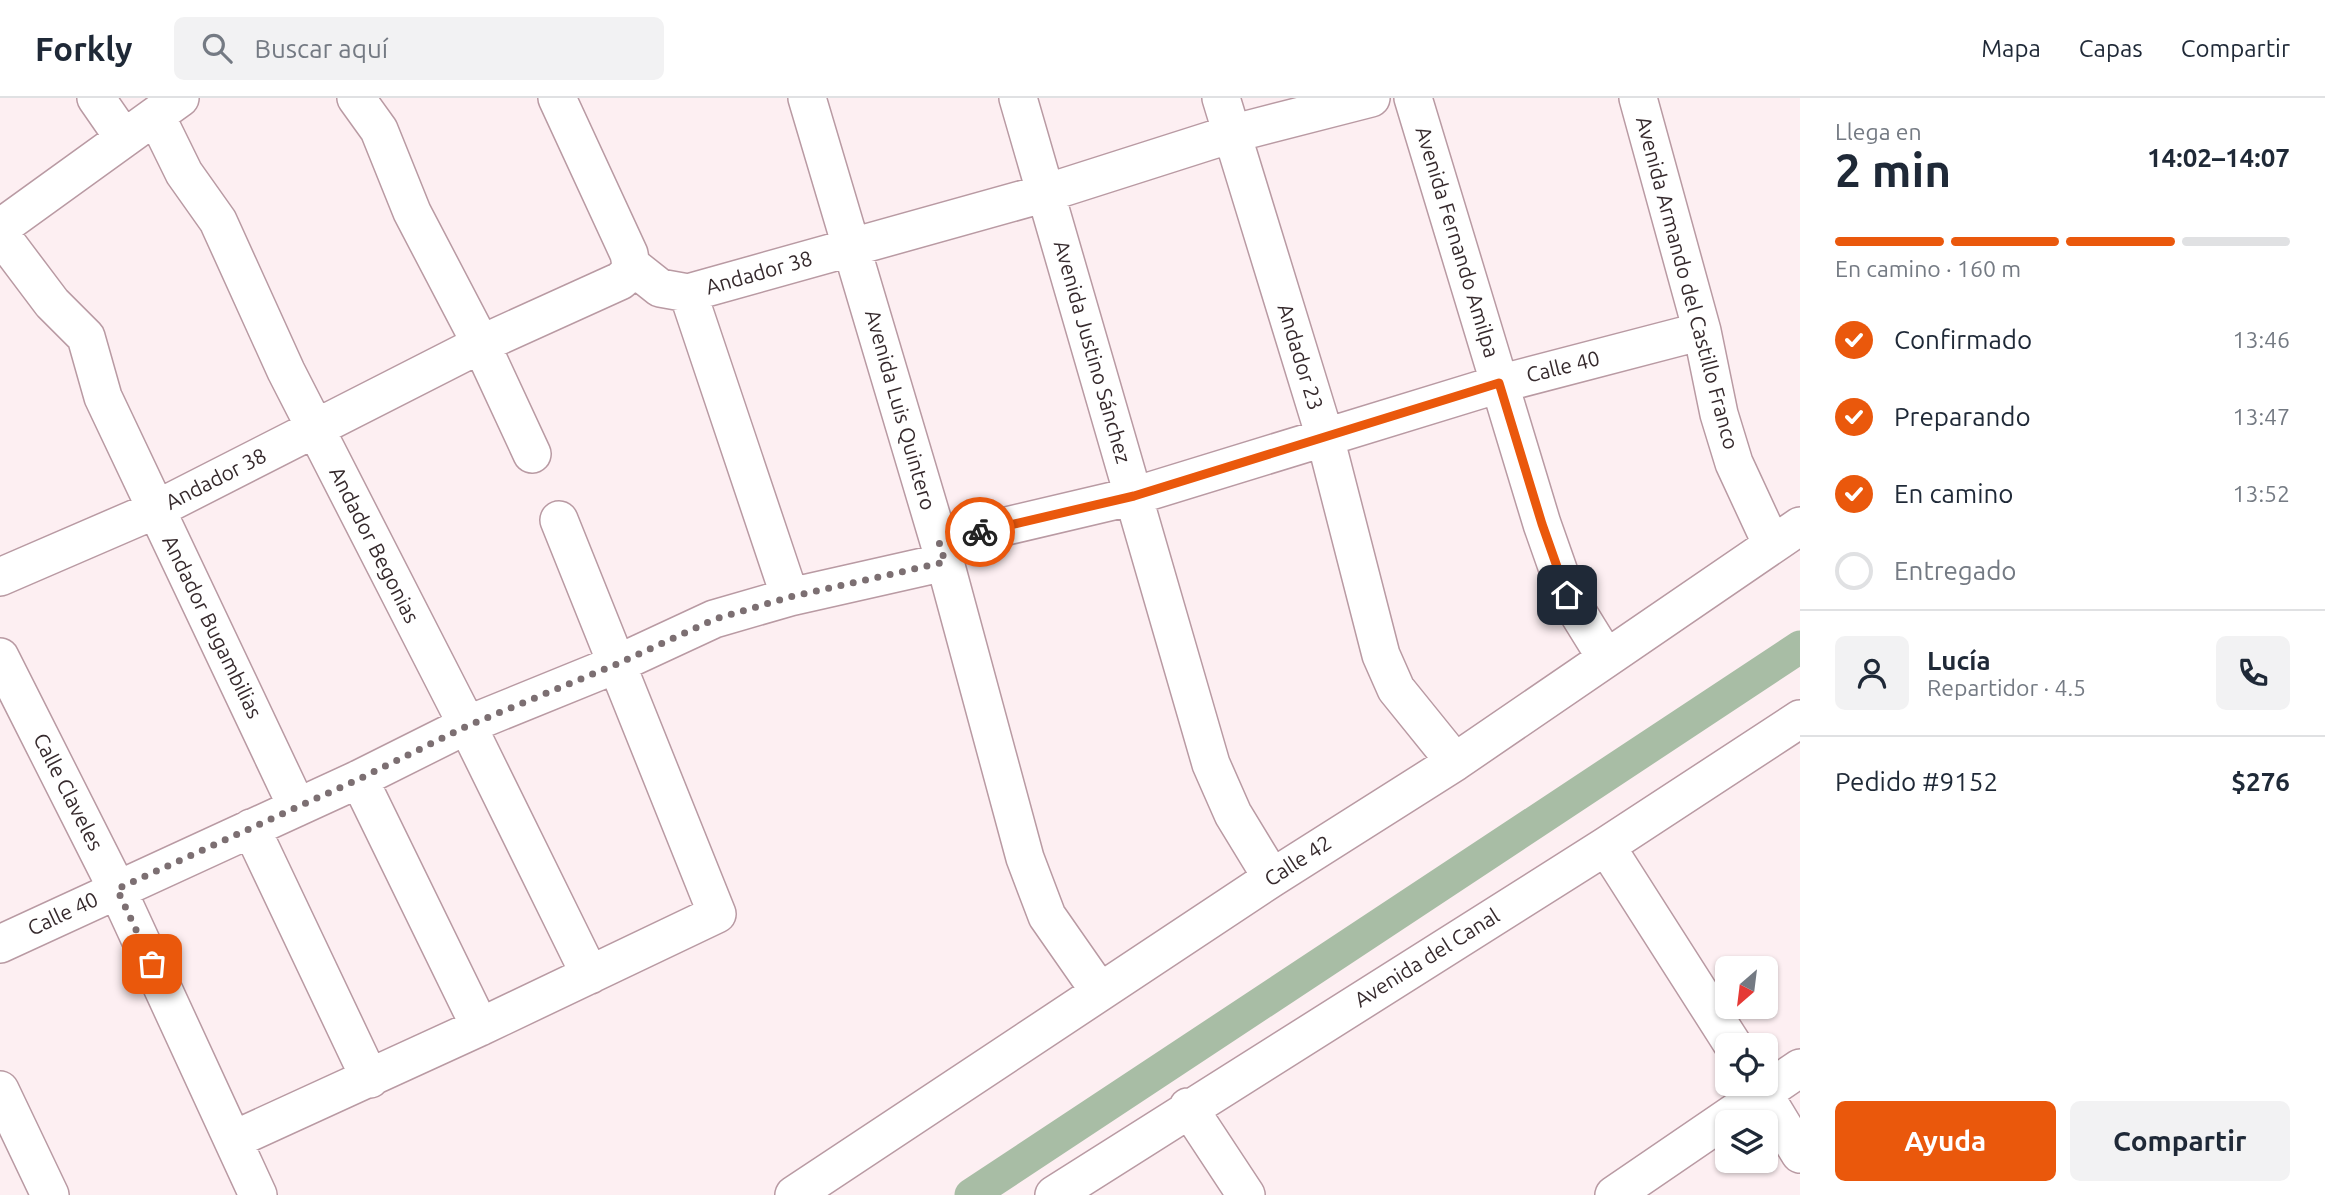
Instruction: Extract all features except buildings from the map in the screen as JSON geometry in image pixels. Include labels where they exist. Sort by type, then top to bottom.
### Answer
[{"type":"street","points":[[96,98],[123,137]]},
{"type":"street","points":[[356,98],[379,130],[412,212],[481,344],[532,454]]},
{"type":"street","points":[[557,98],[629,254],[631,265]]},
{"type":"street","name":"Avenida Luis Quintero","points":[[807,98],[942,552],[1025,858],[1047,916],[1101,992]]},
{"type":"street","name":"Avenida Justino Sánchez","points":[[1018,98],[1211,764],[1233,814],[1272,878]]},
{"type":"street","name":"Andador 23","points":[[1221,98],[1325,437],[1381,655],[1396,688],[1455,762]]},
{"type":"street","name":"Andador 38","points":[[0,577],[155,510],[481,344],[620,281],[627,275],[631,265],[660,288],[688,293],[1046,193],[1231,134],[1371,98]]},
{"type":"street","name":"Avenida Fernando Amilpa","points":[[1413,98],[1542,524],[1567,595],[1606,658]]},
{"type":"street","name":"Avenida Armando del Castillo Franco","points":[[1638,98],[1702,331],[1719,414],[1734,463],[1786,536]]},
{"type":"street","points":[[0,228],[168,107]]},
{"type":"street","name":"Andador Begonias","points":[[168,107],[184,173],[218,221],[315,430],[467,726],[590,975]]},
{"type":"street","name":"Andador Bugambilias","points":[[0,234],[52,303],[86,337],[103,397],[297,807]]},
{"type":"street","points":[[688,293],[790,597]]},
{"type":"street","name":"Calle 40","points":[[0,944],[359,779],[467,726],[617,664],[715,619],[1134,496],[1499,383],[1702,331]]},
{"type":"street","points":[[233,1140],[370,1079],[716,915],[559,520]]},
{"type":"street","name":"Calle 42","points":[[794,1195],[1272,878],[1455,762],[1786,536]]},
{"type":"street","name":"Calle Claveles","points":[[0,657],[117,889],[258,1195]]},
{"type":"street","name":"Avenida del Canal","points":[[1054,1195],[1188,1107],[1606,846],[1800,719]]},
{"type":"street","points":[[359,779],[480,1027]]},
{"type":"street","points":[[251,828],[370,1079]]},
{"type":"street","points":[[1606,846],[1725,1033]]},
{"type":"street","points":[[1778,1079],[1800,1069]]},
{"type":"street","points":[[0,1090],[50,1195]]},
{"type":"street","points":[[1615,1195],[1749,1096]]},
{"type":"street","points":[[1765,1096],[1800,1154]]},
{"type":"street","points":[[1188,1107],[1246,1195]]},
{"type":"waterway","points":[[971,1195],[1800,647]]},
{"type":"way so far","points":[[152,964],[117,889],[359,779],[467,726],[617,664],[715,619],[790,597],[945,562],[939,542],[980,532]]},
{"type":"route","points":[[980,532],[1134,496],[1499,383],[1542,524],[1567,595]]}]
